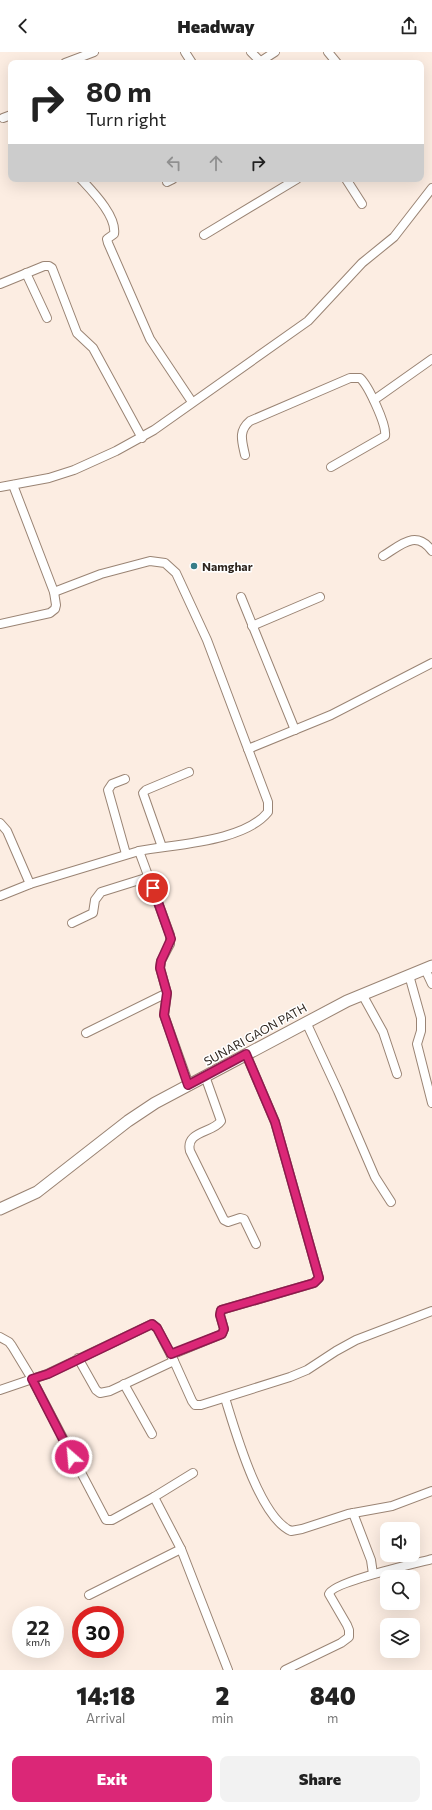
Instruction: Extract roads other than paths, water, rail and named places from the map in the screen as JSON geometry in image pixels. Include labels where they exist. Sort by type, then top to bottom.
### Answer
[{"type":"street","points":[[73,60],[94,52]]},
{"type":"street","points":[[251,52],[257,60]]},
{"type":"street","points":[[262,60],[275,52]]},
{"type":"street","points":[[328,52],[335,60]]},
{"type":"street","points":[[84,182],[102,201],[111,221],[114,231],[107,240],[150,339],[192,402]]},
{"type":"street","points":[[204,235],[285,182]]},
{"type":"street","points":[[348,182],[362,204]]},
{"type":"street","points":[[0,487],[49,478],[74,470],[142,438],[308,320],[357,268],[394,237],[432,188]]},
{"type":"street","points":[[0,284],[44,266],[50,266],[52,268],[77,333],[93,348],[142,438]]},
{"type":"street","points":[[26,273],[47,318]]},
{"type":"street","points":[[374,400],[432,359]]},
{"type":"street","points":[[245,455],[241,438],[243,428],[250,421],[350,378],[360,378],[364,381],[374,400],[386,430],[385,436],[331,467]]},
{"type":"street","points":[[0,624],[53,612],[56,605],[54,592],[13,485]]},
{"type":"street","points":[[383,556],[405,542],[416,539],[421,540],[432,551]]},
{"type":"street","points":[[0,896],[30,884],[126,854],[211,840],[240,830],[265,816],[268,812],[269,806],[207,640],[176,573],[165,563],[150,561],[102,574],[54,592]]},
{"type":"street","points":[[240,597],[295,730]]},
{"type":"street","points":[[252,626],[320,598]]},
{"type":"street","points":[[248,749],[295,730],[386,688],[432,663]]},
{"type":"street","points":[[162,847],[143,793],[146,790],[189,772]]},
{"type":"street","points":[[125,779],[112,784],[108,790],[126,854]]},
{"type":"street","points":[[0,823],[7,831],[30,884]]},
{"type":"street","points":[[139,851],[171,939],[161,961],[160,968],[167,993],[164,1010],[165,1021],[188,1085]]},
{"type":"street","points":[[72,923],[93,913],[95,900],[101,892],[149,877]]},
{"type":"street","points":[[429,967],[432,984]]},
{"type":"street","name":"SUNARI GAON PATH","points":[[0,1209],[38,1192],[138,1114],[188,1085],[362,994],[429,967]]},
{"type":"street","points":[[409,975],[421,1018],[421,1031],[417,1044],[432,1103]]},
{"type":"street","points":[[86,1033],[167,993]]},
{"type":"street","points":[[362,994],[383,1032],[397,1074]]},
{"type":"street","points":[[306,1022],[338,1091],[372,1171],[391,1202]]},
{"type":"street","points":[[78,1358],[96,1390],[100,1393],[110,1391],[172,1358],[222,1334],[224,1329],[220,1315],[221,1310],[314,1283],[319,1278],[275,1122],[246,1054]]},
{"type":"street","points":[[205,1076],[220,1121],[219,1124],[205,1130],[192,1140],[190,1143],[190,1151],[224,1220],[228,1222],[243,1218],[256,1244]]},
{"type":"street","points":[[0,1390],[48,1374],[78,1358],[152,1324],[157,1328],[192,1401],[195,1405],[201,1405],[290,1377],[306,1370],[356,1340],[432,1311]]},
{"type":"street","points":[[0,1337],[9,1342],[32,1379],[106,1520],[112,1520],[193,1473]]},
{"type":"street","points":[[124,1384],[152,1434]]},
{"type":"street","points":[[225,1398],[238,1438],[259,1491],[269,1509],[282,1525],[291,1531],[296,1531],[353,1513],[382,1509],[432,1491]]},
{"type":"street","points":[[154,1497],[181,1549],[228,1670]]},
{"type":"street","points":[[353,1513],[372,1565],[373,1574]]},
{"type":"street","points":[[89,1595],[181,1549]]},
{"type":"street","points":[[286,1670],[346,1640],[350,1634],[330,1599],[330,1591],[373,1574],[432,1559]]},
{"type":"place","name":"Namghar","points":[[194,566]]}]
